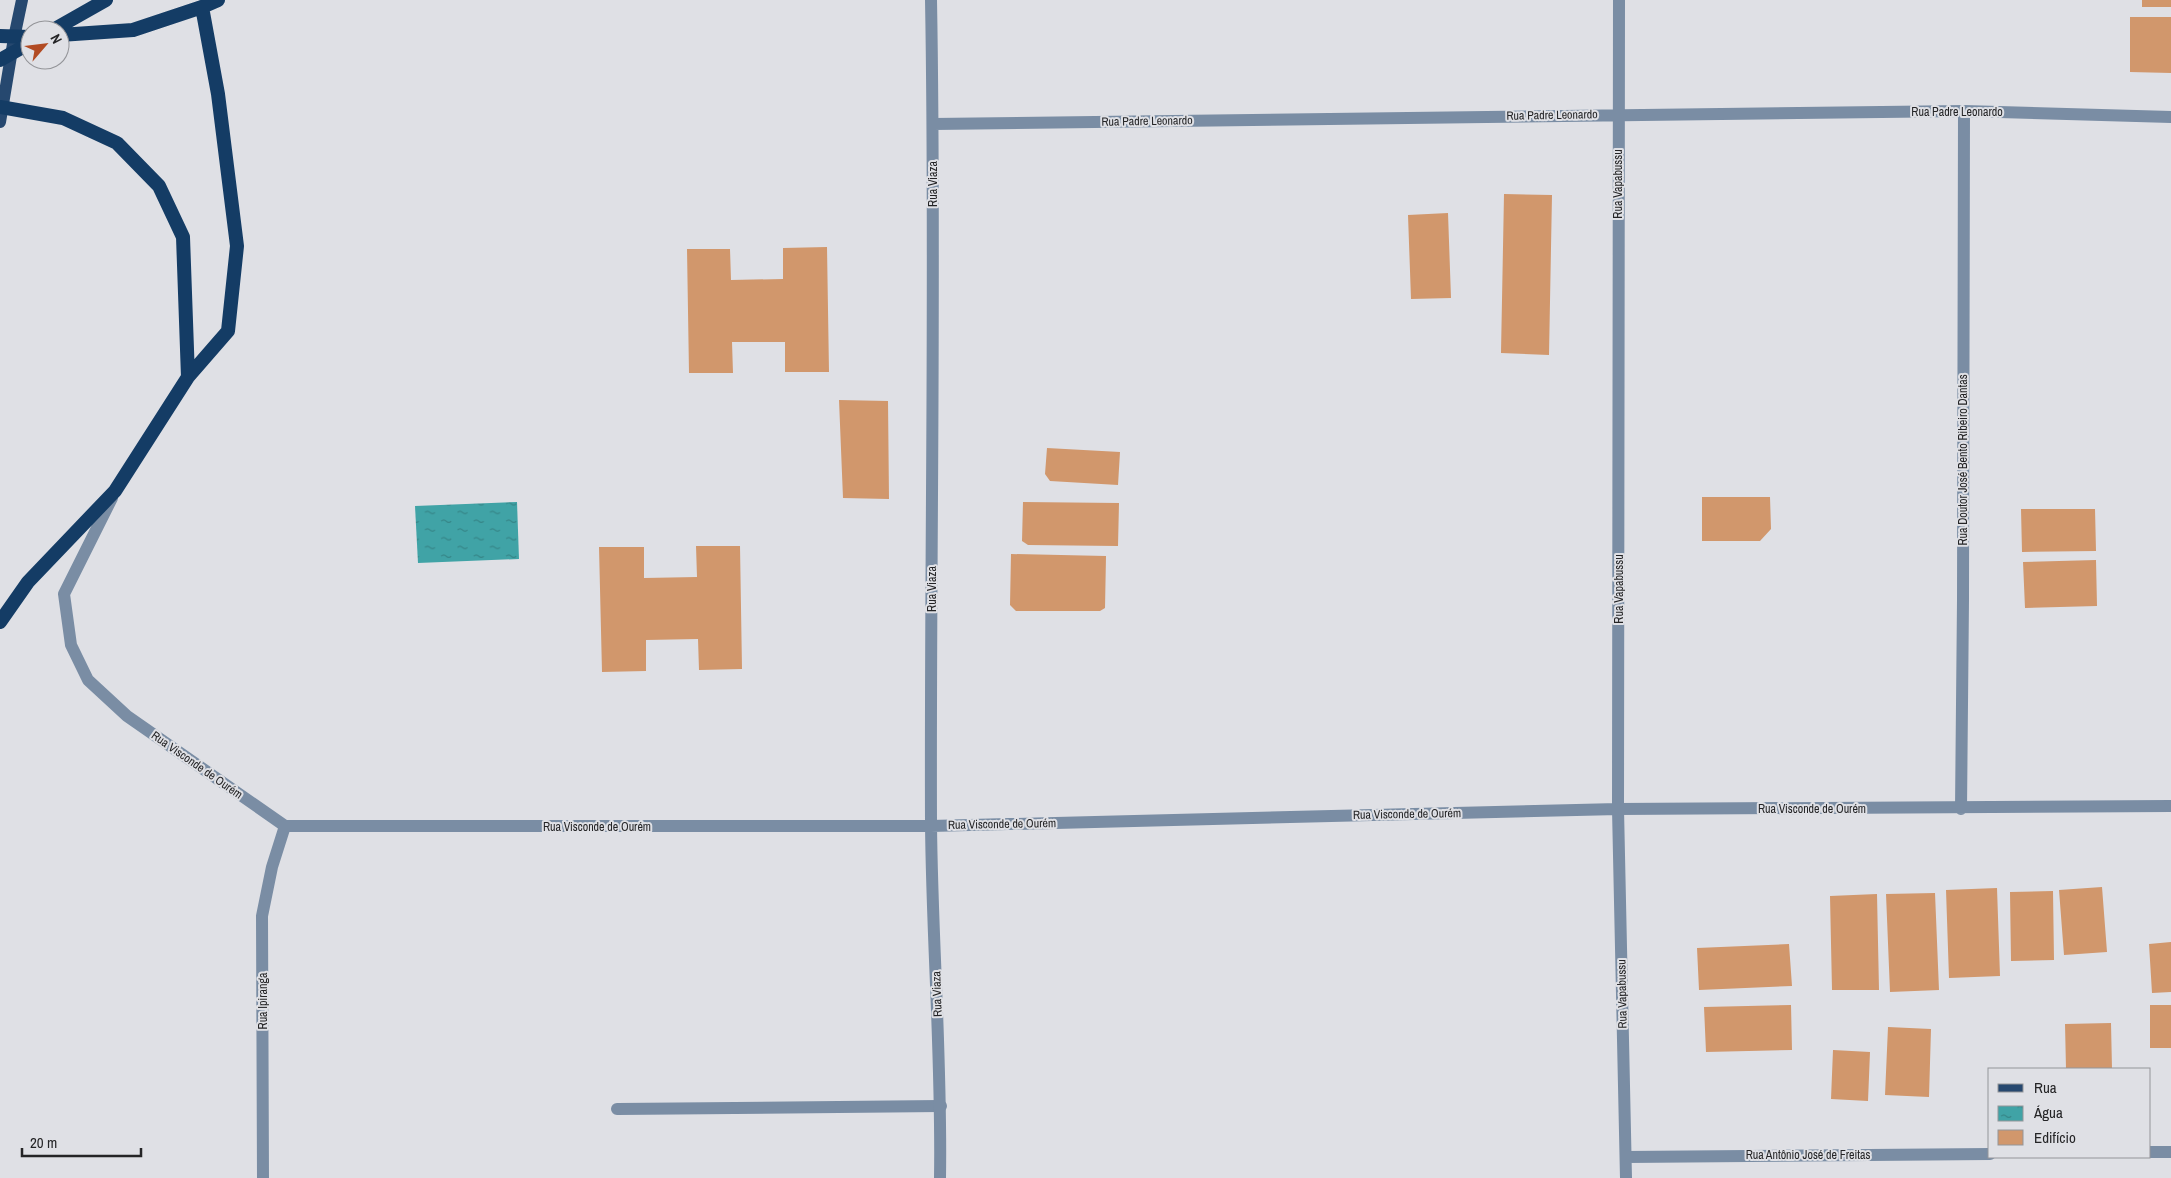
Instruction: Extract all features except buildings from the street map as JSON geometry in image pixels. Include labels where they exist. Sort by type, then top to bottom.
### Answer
[{"type":"highway","points":[[70,20],[106,0]]},
{"type":"highway","points":[[70,34],[133,30],[218,0]]},
{"type":"highway","points":[[0,622],[28,582],[115,491],[188,377],[228,331],[237,246],[218,94],[202,7]]},
{"type":"highway","points":[[7,37],[20,37]]},
{"type":"highway","points":[[0,60],[20,49]]},
{"type":"highway","points":[[2,107],[63,118],[117,143],[159,186],[183,237],[188,377]]},
{"type":"main road","points":[[0,122],[7,37],[22,0]]},
{"type":"street","name":"Rua Viaza","points":[[931,0],[933,124],[932,826],[941,1106],[940,1178]]},
{"type":"street","name":"Rua Vapabussu","points":[[1619,0],[1618,809],[1626,1178]]},
{"type":"street","name":"Rua Padre Leonardo","points":[[933,124],[1964,111],[2171,117]]},
{"type":"street","name":"Rua Doutor José Bento Ribeiro Dantas","points":[[1961,809],[1964,111]]},
{"type":"street","name":"Rua Visconde de Ourém","points":[[115,491],[64,594],[71,645],[88,680],[126,716],[285,826],[932,826],[1618,809],[1961,809],[2171,806]]},
{"type":"street","name":"Rua Ipiranga","points":[[263,1178],[262,916],[272,867],[285,826]]},
{"type":"street","points":[[617,1109],[941,1106]]},
{"type":"street","points":[[2151,1152],[2171,1152]]},
{"type":"street","name":"Rua Antônio José de Freitas","points":[[1626,1156],[1988,1154]]},
{"type":"water","points":[[517,502],[519,559],[418,563],[415,506]]}]
